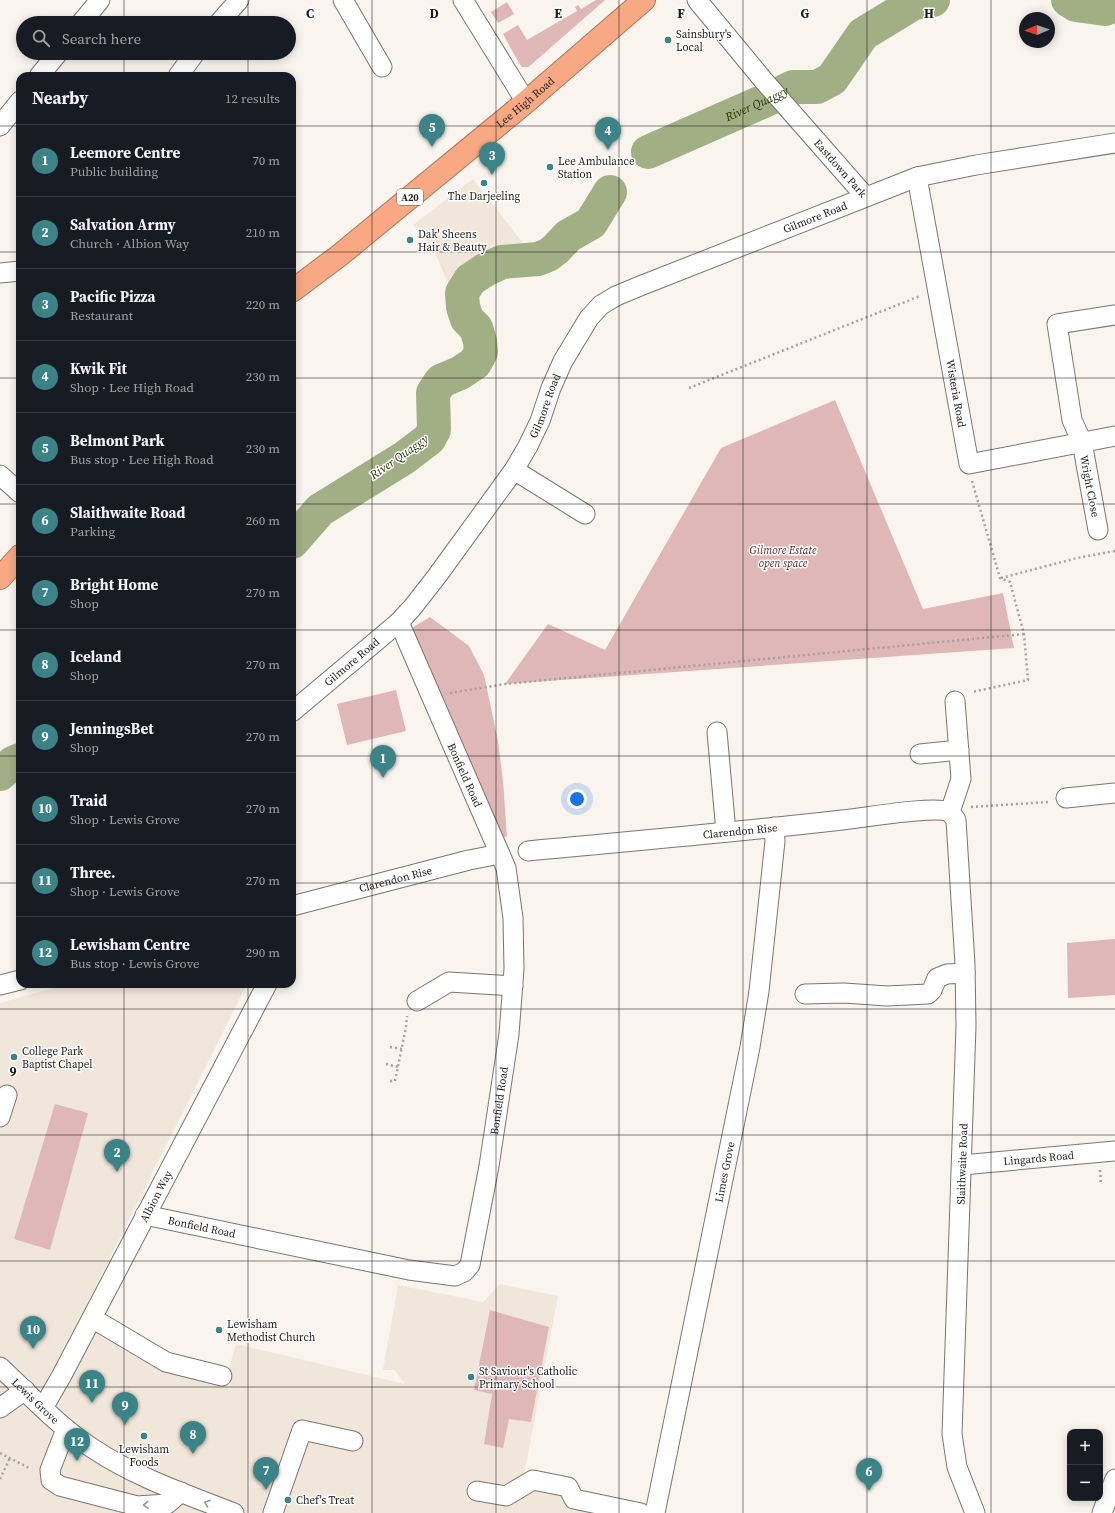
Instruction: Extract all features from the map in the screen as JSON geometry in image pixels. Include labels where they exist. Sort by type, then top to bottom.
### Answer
[{"type":"highway","name":"Lee High Road","points":[[296,288],[340,255],[526,102],[644,0]]},
{"type":"highway","points":[[0,578],[16,560]]},
{"type":"street","points":[[87,16],[100,0]]},
{"type":"street","points":[[225,16],[239,0]]},
{"type":"street","points":[[343,0],[382,66]]},
{"type":"street","points":[[463,0],[526,102]]},
{"type":"street","name":"Eastdown Park","points":[[697,0],[764,81],[865,196],[917,177],[976,165],[1115,143]]},
{"type":"street","points":[[43,72],[53,60]]},
{"type":"street","points":[[181,72],[190,60]]},
{"type":"street","points":[[0,126],[16,106]]},
{"type":"street","name":"Wisteria Road","points":[[917,177],[969,464]]},
{"type":"street","name":"Gilmore Road","points":[[296,709],[399,622],[438,576],[514,470],[537,427],[551,388],[563,361],[585,324],[601,305],[616,296],[640,286],[865,196]]},
{"type":"street","points":[[0,274],[16,272]]},
{"type":"street","name":"Wright Close","points":[[1098,530],[1082,442],[1072,420],[1057,324],[1115,315]]},
{"type":"street","points":[[969,464],[1115,436]]},
{"type":"street","points":[[514,470],[585,514]]},
{"type":"street","points":[[0,475],[16,489]]},
{"type":"street","name":"Bonfield Road","points":[[145,1215],[409,1270],[455,1276],[464,1272],[470,1265],[489,1166],[509,1034],[514,986],[513,918],[506,868],[399,622]]},
{"type":"street","points":[[950,812],[961,779],[956,701]]},
{"type":"street","points":[[717,732],[726,832]]},
{"type":"street","points":[[920,754],[959,750]]},
{"type":"street","points":[[1066,798],[1115,793]]},
{"type":"street","name":"Clarendon Rise","points":[[528,851],[923,811],[945,810],[950,812]]},
{"type":"street","name":"Slaithwaite Road","points":[[950,812],[956,820],[965,973],[966,1026],[952,1434],[957,1467],[975,1513]]},
{"type":"street","name":"Limes Grove","points":[[655,1513],[750,1047],[759,991],[775,841],[774,827]]},
{"type":"street","name":"Clarendon Rise","points":[[296,905],[469,860],[500,854]]},
{"type":"street","points":[[805,994],[844,992],[887,996],[928,994],[932,990],[937,978],[947,974],[965,973]]},
{"type":"street","points":[[0,985],[16,981]]},
{"type":"street","points":[[417,1001],[449,982],[514,986]]},
{"type":"street","name":"Albion Way","points":[[43,1408],[62,1375],[265,988]]},
{"type":"street","points":[[0,1117],[6,1095]]},
{"type":"street","name":"Lingards Road","points":[[962,1165],[1115,1151]]},
{"type":"street","points":[[92,1318],[166,1362],[222,1376]]},
{"type":"street","name":"Lewis Grove","points":[[0,1367],[66,1429],[114,1462],[181,1492],[234,1513]]},
{"type":"street","points":[[0,1408],[25,1390]]},
{"type":"street","points":[[66,1429],[50,1470],[51,1480],[60,1486],[137,1506],[167,1504],[181,1492]]},
{"type":"street","points":[[273,1513],[302,1430],[354,1441]]},
{"type":"street","points":[[1102,1513],[1115,1479]]},
{"type":"street","points":[[477,1491],[506,1496],[533,1480],[568,1487],[574,1499],[641,1513]]},
{"type":"path","points":[[689,388],[937,289]]},
{"type":"path","points":[[969,464],[972,486],[1000,578]]},
{"type":"path","points":[[1000,578],[1077,558],[1115,551]]},
{"type":"path","points":[[956,701],[955,694],[977,692],[1028,680],[1024,634],[1010,582],[1000,578]]},
{"type":"path","points":[[430,695],[505,684],[1024,634]]},
{"type":"path","points":[[950,812],[971,807],[1049,802],[1066,798]]},
{"type":"path","points":[[390,1082],[395,1081],[406,1027],[407,1007],[417,1001]]},
{"type":"path","points":[[390,1047],[402,1049]]},
{"type":"path","points":[[386,1064],[398,1066]]},
{"type":"path","points":[[0,1453],[10,1458],[0,1479]]},
{"type":"shaded area","points":[[473,179],[531,253],[494,257],[468,272],[461,279],[455,289],[446,279],[432,248],[413,225]]},
{"type":"shaded area","points":[[53,988],[245,988],[86,1306],[169,1356],[228,1371],[236,1344],[405,1384],[394,1370],[383,1370],[398,1285],[483,1302],[500,1284],[558,1296],[524,1475],[581,1497],[639,1513],[0,1513],[0,1003]]},
{"type":"green space","points":[[596,0],[605,0],[532,64],[528,67],[522,67],[503,34],[518,25],[527,40],[577,11],[575,7],[578,5],[581,9]]},
{"type":"green space","points":[[507,2],[514,14],[498,23],[491,12]]},
{"type":"green space","name":"Gilmore Estate open space","points":[[835,400],[923,609],[1003,593],[1014,648],[505,684],[548,624],[605,650],[721,448]]},
{"type":"green space","points":[[430,617],[469,646],[484,675],[498,741],[503,781],[507,836],[501,840],[446,705],[410,629]]},
{"type":"green space","points":[[396,690],[406,731],[347,745],[337,704]]},
{"type":"green space","points":[[1115,939],[1115,995],[1068,998],[1067,943]]},
{"type":"green space","points":[[55,1104],[88,1113],[50,1250],[14,1239]]},
{"type":"green space","points":[[490,1310],[549,1327],[531,1422],[509,1419],[503,1448],[484,1444],[492,1394],[474,1390]]},
{"type":"waterway","name":"River Quaggy","points":[[648,152],[793,87],[817,87],[832,79],[863,34],[914,3],[933,0]]},
{"type":"waterway","name":"River Quaggy","points":[[1068,0],[1076,5],[1105,9],[1115,5]]},
{"type":"waterway","name":"River Quaggy","points":[[296,537],[320,510],[404,458],[429,439],[434,430],[433,393],[441,381],[460,373],[475,363],[481,352],[480,341],[476,328],[467,319],[463,307],[462,293],[470,280],[485,270],[502,262],[538,259],[548,255],[568,236],[591,223],[610,192]]},
{"type":"waterway","name":"River Quaggy","points":[[0,774],[16,762]]},
{"type":"place","name":"Sainsbury's Local","points":[[668,40]]},
{"type":"place","name":"Belmont Park","points":[[432,147]]},
{"type":"place","name":"Kwik Fit","points":[[608,150]]},
{"type":"place","name":"Lee Ambulance Station","points":[[550,167]]},
{"type":"place","name":"Pacific Pizza","points":[[492,175]]},
{"type":"place","name":"The Darjeeling","points":[[484,183]]},
{"type":"place","name":"Dak' Sheens Hair & Beauty","points":[[410,240]]},
{"type":"place","name":"Leemore Centre","points":[[383,778]]},
{"type":"place","name":"College Park Baptist Chapel","points":[[14,1057]]},
{"type":"place","name":"Salvation Army","points":[[117,1172]]},
{"type":"place","name":"Lewisham Methodist Church","points":[[219,1330]]},
{"type":"place","name":"Traid","points":[[33,1349]]},
{"type":"place","name":"St Saviour's Catholic Primary School","points":[[471,1377]]},
{"type":"place","name":"Three.","points":[[92,1403]]},
{"type":"place","name":"JenningsBet","points":[[125,1425]]},
{"type":"place","name":"Lewisham Foods","points":[[144,1436]]},
{"type":"place","name":"Iceland","points":[[193,1454]]},
{"type":"place","name":"Lewisham Centre","points":[[77,1461]]},
{"type":"place","name":"Bright Home","points":[[266,1490]]},
{"type":"place","name":"Slaithwaite Road","points":[[869,1491]]},
{"type":"place","name":"Chef's Treat","points":[[288,1500]]}]
